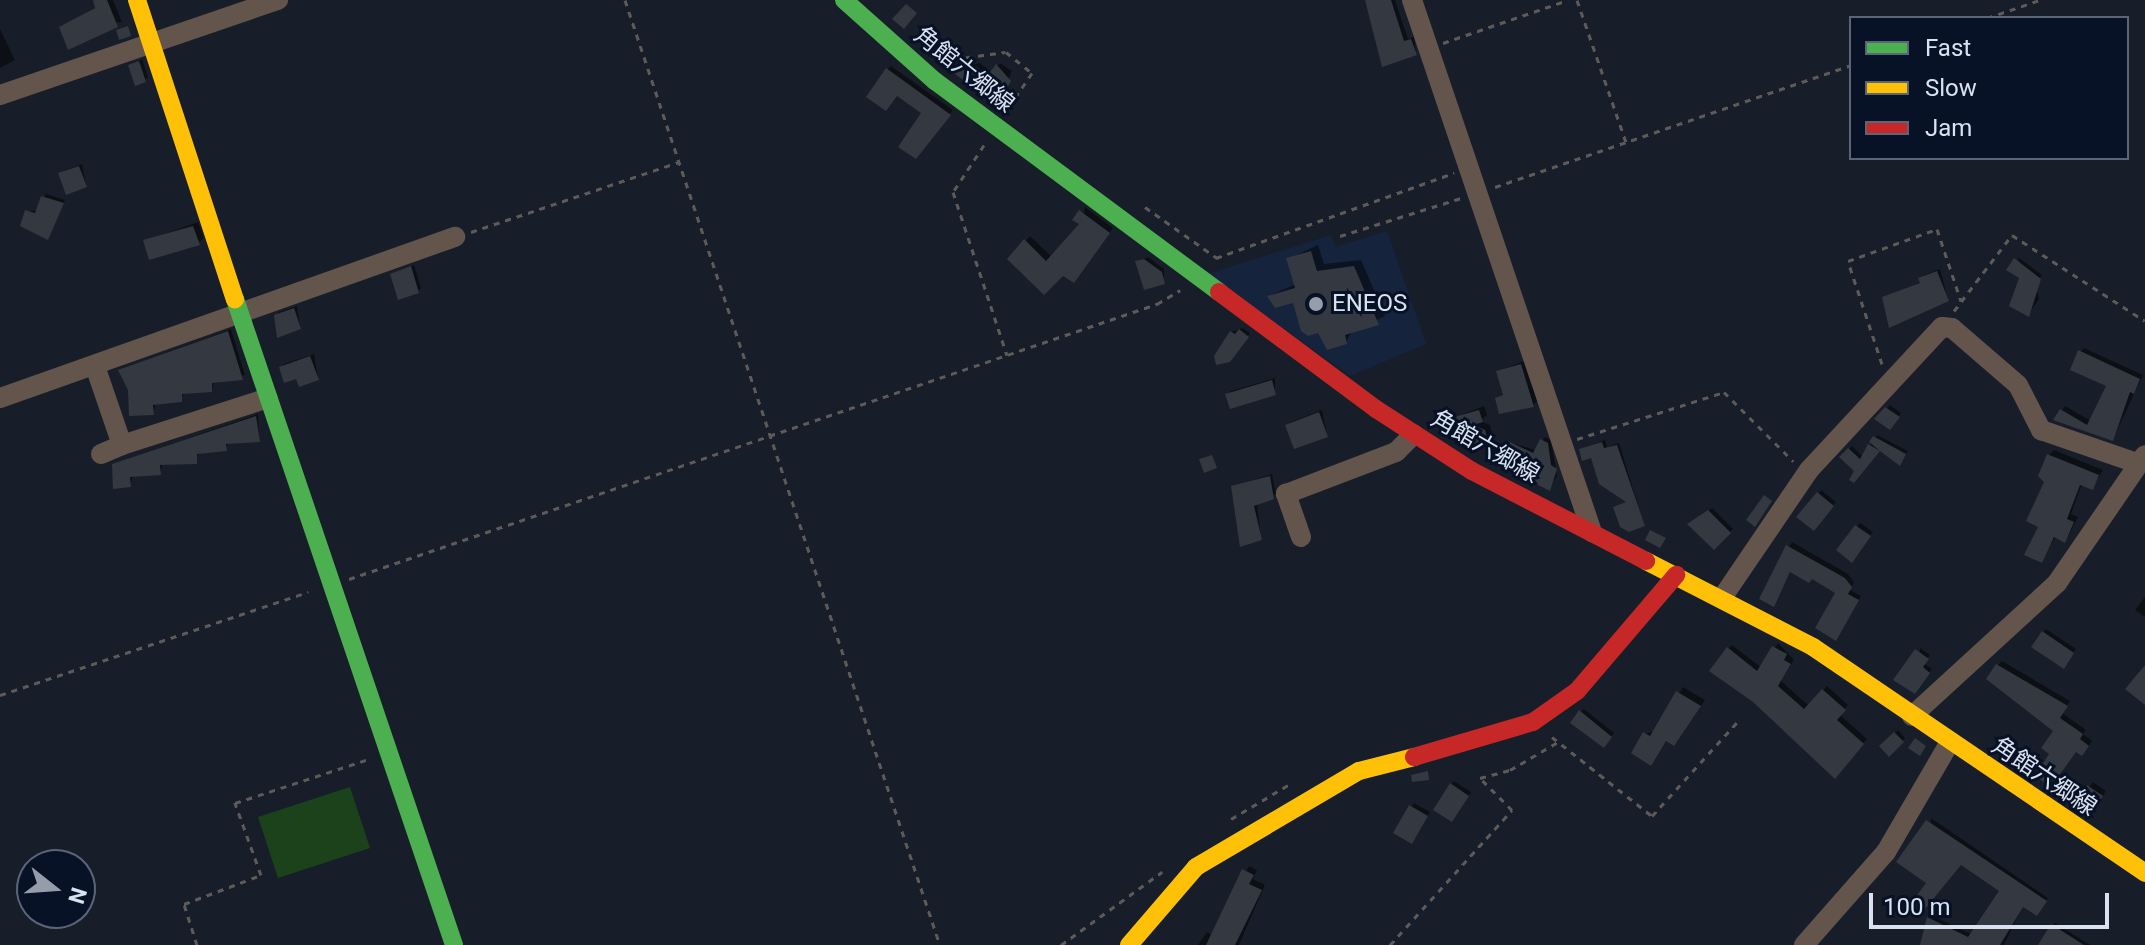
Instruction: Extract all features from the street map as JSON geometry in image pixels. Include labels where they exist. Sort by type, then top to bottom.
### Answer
[{"type":"street","points":[[137,0],[329,585],[390,753],[454,945]]},
{"type":"street","points":[[0,95],[278,0]]},
{"type":"street","name":"角館六郷線","points":[[844,0],[935,81],[1192,274],[1414,434],[1592,532],[1813,647],[2145,873]]},
{"type":"street","points":[[1412,0],[1592,532]]},
{"type":"street","points":[[0,398],[242,316],[455,237]]},
{"type":"street","points":[[1722,598],[1806,474],[1942,327],[1952,328],[2018,385],[2041,430],[2141,459],[2057,583],[1912,716]]},
{"type":"street","points":[[95,366],[122,445]]},
{"type":"street","points":[[101,454],[268,398]]},
{"type":"street","points":[[1301,537],[1286,494],[1396,452],[1414,434]]},
{"type":"street","points":[[1129,945],[1196,867],[1359,771],[1533,722],[1577,691],[1676,575]]},
{"type":"street","points":[[1804,945],[1886,852],[1950,742]]},
{"type":"path","points":[[625,0],[940,945]]},
{"type":"path","points":[[1428,48],[1568,0]]},
{"type":"path","points":[[1577,0],[1626,142]]},
{"type":"path","points":[[1993,16],[2040,0]]},
{"type":"path","points":[[935,81],[954,59],[1006,52],[1032,73],[1007,109],[1019,118]]},
{"type":"path","points":[[1340,236],[1477,193],[1849,66]]},
{"type":"path","points":[[997,127],[953,192],[1007,355]]},
{"type":"path","points":[[455,237],[679,162]]},
{"type":"path","points":[[0,695],[1157,304],[1192,274],[1217,258],[1468,167]]},
{"type":"path","points":[[1143,205],[1217,258]]},
{"type":"path","points":[[1888,382],[1848,261],[1937,229],[1961,301]]},
{"type":"path","points":[[1942,327],[2012,235],[2145,321]]},
{"type":"path","points":[[1562,444],[1724,392],[1806,474]]},
{"type":"path","points":[[1533,722],[1652,816],[1738,721]]},
{"type":"path","points":[[1390,945],[1512,810],[1480,778],[1510,770],[1558,742]]},
{"type":"path","points":[[197,945],[184,904],[261,875],[235,803],[390,753]]},
{"type":"shaded area","points":[[1387,231],[1426,344],[1350,376],[1207,274],[1331,235],[1335,247]]},
{"type":"green space","points":[[350,787],[370,848],[278,878],[258,817]]},
{"type":"building","points":[[93,0],[107,0],[118,27],[68,50],[59,27],[95,8]]},
{"type":"building","points":[[1365,0],[1391,0],[1404,41],[1411,39],[1417,55],[1382,67]]},
{"type":"building","points":[[906,4],[917,13],[904,29],[892,19]]},
{"type":"building","points":[[128,26],[131,36],[119,40],[116,30]]},
{"type":"building","points":[[139,61],[146,82],[135,86],[128,65]]},
{"type":"building","points":[[996,64],[1011,81],[997,105],[951,71],[976,66],[988,75]]},
{"type":"building","points":[[886,68],[951,115],[916,159],[898,147],[921,113],[897,96],[886,111],[866,97]]},
{"type":"building","points":[[79,166],[87,187],[66,195],[58,173]]},
{"type":"building","points":[[41,196],[64,203],[48,240],[20,226],[25,210],[35,213]]},
{"type":"building","points":[[1079,210],[1110,233],[1074,283],[1063,276],[1044,295],[1007,259],[1024,239],[1046,261],[1079,224],[1072,220]]},
{"type":"building","points":[[193,226],[200,245],[149,260],[143,240]]},
{"type":"building","points":[[1311,251],[1317,271],[1354,266],[1379,325],[1345,335],[1347,344],[1327,350],[1318,333],[1308,336],[1301,331],[1293,303],[1275,308],[1267,296],[1295,288],[1286,258]]},
{"type":"building","points":[[2014,258],[2041,279],[2029,317],[2009,306],[2019,278],[2006,270]]},
{"type":"building","points":[[1144,259],[1162,272],[1165,284],[1144,290],[1135,261]]},
{"type":"building","points":[[411,266],[419,293],[398,300],[390,274]]},
{"type":"building","points":[[1937,271],[1949,301],[1889,328],[1882,297],[1920,283],[1918,278]]},
{"type":"building","points":[[294,308],[301,329],[277,338],[274,315]]},
{"type":"building","points":[[1239,329],[1249,337],[1230,362],[1216,365],[1214,356],[1230,331],[1235,334]]},
{"type":"building","points":[[228,331],[243,380],[212,383],[212,392],[182,394],[182,402],[153,405],[154,415],[129,416],[128,390],[118,370]]},
{"type":"building","points":[[2078,350],[2140,379],[2134,394],[2130,392],[2113,441],[2053,420],[2060,409],[2087,425],[2106,386],[2070,370]]},
{"type":"building","points":[[310,356],[319,380],[299,387],[296,379],[284,383],[279,367]]},
{"type":"building","points":[[1521,364],[1534,407],[1499,414],[1495,398],[1503,395],[1496,371]]},
{"type":"building","points":[[1272,380],[1276,395],[1230,409],[1225,394]]},
{"type":"building","points":[[1885,407],[1900,417],[1890,430],[1874,419]]},
{"type":"building","points":[[1479,410],[1483,422],[1473,425],[1485,430],[1489,444],[1471,449],[1443,431],[1440,421]]},
{"type":"building","points":[[1319,412],[1328,437],[1294,449],[1285,425]]},
{"type":"building","points":[[256,416],[260,442],[226,444],[227,451],[197,454],[197,464],[160,465],[161,475],[130,477],[131,487],[113,489],[112,464]]},
{"type":"building","points":[[1873,436],[1906,454],[1900,466],[1869,442]]},
{"type":"building","points":[[1540,439],[1548,443],[1551,465],[1557,469],[1550,491],[1505,468],[1510,442],[1533,453]]},
{"type":"building","points":[[1602,442],[1604,448],[1617,445],[1645,526],[1629,532],[1620,527],[1613,507],[1626,502],[1599,484],[1591,458],[1582,461],[1579,449]]},
{"type":"building","points":[[1868,444],[1880,451],[1854,483],[1849,480],[1854,471],[1839,457],[1848,448],[1860,459]]},
{"type":"building","points":[[2047,454],[2099,475],[2093,490],[2080,485],[2067,519],[2074,522],[2065,543],[2054,537],[2042,563],[2024,555],[2038,527],[2026,521],[2044,482],[2038,476]]},
{"type":"building","points":[[1212,455],[1217,468],[1204,473],[1199,459]]},
{"type":"building","points":[[1270,476],[1274,499],[1254,506],[1262,540],[1240,547],[1231,486]]},
{"type":"building","points":[[1817,492],[1834,506],[1814,531],[1796,517]]},
{"type":"building","points":[[1764,495],[1772,501],[1755,527],[1746,520]]},
{"type":"building","points":[[1708,510],[1731,533],[1714,550],[1687,524]]},
{"type":"building","points":[[1855,525],[1871,536],[1852,563],[1836,550]]},
{"type":"building","points":[[1650,530],[1666,538],[1660,548],[1645,540]]},
{"type":"building","points":[[1786,545],[1845,578],[1852,587],[1848,594],[1859,600],[1836,641],[1815,628],[1835,593],[1812,579],[1809,583],[1790,572],[1774,607],[1759,599]]},
{"type":"building","points":[[2042,631],[2074,653],[2064,669],[2031,647]]},
{"type":"building","points":[[1772,646],[1787,654],[1784,660],[1791,664],[1778,686],[1804,709],[1822,689],[1846,710],[1837,720],[1864,744],[1835,779],[1753,702],[1709,671],[1727,647],[1757,671]]},
{"type":"building","points":[[1915,649],[1929,659],[1923,667],[1930,673],[1915,694],[1893,680]]},
{"type":"building","points":[[1996,664],[2068,706],[2060,718],[2083,734],[2080,739],[2089,746],[2082,756],[2076,752],[2056,780],[2080,795],[2087,785],[2103,796],[2091,814],[2035,776],[2049,754],[2041,748],[2053,731],[1986,679]]},
{"type":"building","points":[[2145,665],[2145,705],[2125,689]]},
{"type":"building","points":[[1676,691],[1701,706],[1674,746],[1666,741],[1651,766],[1631,753],[1643,732],[1650,736]]},
{"type":"building","points":[[1579,710],[1612,737],[1604,748],[1570,723]]},
{"type":"building","points":[[1894,732],[1904,742],[1889,757],[1879,746]]},
{"type":"building","points":[[1915,738],[1926,746],[1920,756],[1908,748]]},
{"type":"building","points":[[1428,771],[1429,780],[1412,782],[1411,775]]},
{"type":"building","points":[[1450,783],[1469,796],[1452,822],[1433,810]]},
{"type":"building","points":[[1409,805],[1428,816],[1412,844],[1393,833]]},
{"type":"building","points":[[1926,820],[2047,901],[2037,916],[2023,907],[2000,945],[1920,945],[1927,917],[1968,937],[1999,891],[1961,865],[1920,915],[1909,906],[1926,883],[1896,862]]},
{"type":"building","points":[[1242,869],[1254,875],[1249,884],[1262,890],[1235,945],[1206,945]]},
{"type":"building","points":[[2051,924],[2084,945],[2038,945]]},
{"type":"traffic: fast","points":[[844,0],[935,81],[1219,292]]},
{"type":"traffic: fast","points":[[235,299],[454,945]]},
{"type":"traffic: slow","points":[[137,0],[235,299]]},
{"type":"traffic: slow","points":[[1646,561],[1813,647],[2145,873]]},
{"type":"traffic: slow","points":[[1129,945],[1196,867],[1359,771],[1414,757]]},
{"type":"traffic: jam","points":[[1219,292],[1376,409],[1472,471],[1646,561]]},
{"type":"traffic: jam","points":[[1414,757],[1533,722],[1577,691],[1676,575]]},
{"type":"place","name":"ENEOS","points":[[1316,304]]}]
